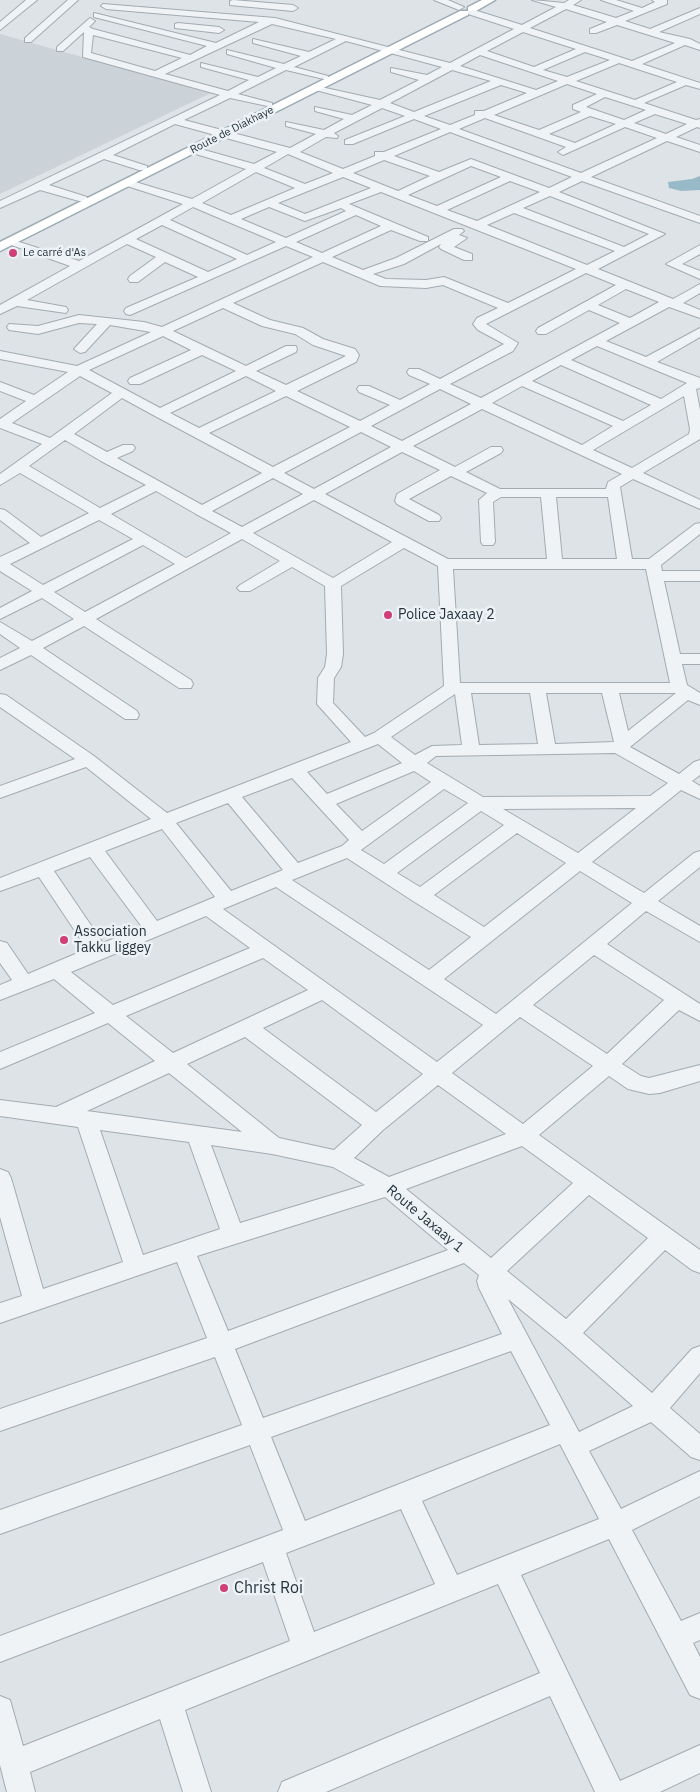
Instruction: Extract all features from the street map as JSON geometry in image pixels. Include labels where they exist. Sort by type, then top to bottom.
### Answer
[{"type":"main road","name":"Route de Diakhaye","points":[[3,243],[143,168],[219,133],[467,8],[490,0]]},
{"type":"main road","name":"Route de Diakhaye","points":[[3,243],[193,150],[268,105],[320,83]]},
{"type":"street","points":[[0,27],[32,0]]},
{"type":"street","points":[[57,0],[75,1]]},
{"type":"street","points":[[143,9],[153,0]]},
{"type":"street","points":[[100,59],[165,28],[193,0]]},
{"type":"street","points":[[439,0],[467,8],[522,29],[700,86]]},
{"type":"street","points":[[537,0],[565,6],[700,47]]},
{"type":"street","points":[[0,310],[256,168],[382,104],[414,91],[429,79],[576,0]]},
{"type":"street","points":[[606,0],[644,11]]},
{"type":"street","points":[[628,6],[645,0]]},
{"type":"street","points":[[28,40],[75,1]]},
{"type":"street","points":[[156,74],[191,58],[212,45],[273,20],[296,6],[234,1],[220,16]]},
{"type":"street","points":[[594,31],[669,3],[700,11],[650,32]]},
{"type":"street","points":[[60,49],[86,29],[106,4],[181,13],[273,20],[452,67],[536,93]]},
{"type":"street","points":[[97,14],[165,28],[212,45]]},
{"type":"street","points":[[165,28],[219,30],[212,45]]},
{"type":"street","points":[[86,29],[191,58]]},
{"type":"street","points":[[86,29],[86,55],[268,105]]},
{"type":"street","points":[[276,46],[299,35]]},
{"type":"street","points":[[632,64],[700,36]]},
{"type":"street","points":[[0,205],[345,38]]},
{"type":"street","points":[[256,41],[310,55]]},
{"type":"street","points":[[123,65],[158,49]]},
{"type":"street","points":[[534,70],[584,49]]},
{"type":"street","points":[[230,52],[285,68],[320,83],[450,128],[700,220]]},
{"type":"street","points":[[480,52],[699,124]]},
{"type":"street","points":[[230,219],[618,60]]},
{"type":"street","points":[[204,65],[259,80]]},
{"type":"street","points":[[394,70],[429,79]]},
{"type":"street","points":[[349,142],[501,81]]},
{"type":"street","points":[[636,103],[687,81]]},
{"type":"street","points":[[606,94],[577,107],[700,149]]},
{"type":"street","points":[[448,102],[574,146]]},
{"type":"street","points":[[319,109],[354,119]]},
{"type":"street","points":[[541,162],[655,110]]},
{"type":"street","points":[[539,134],[590,112]]},
{"type":"street","points":[[175,121],[289,152],[700,314]]},
{"type":"street","points":[[290,124],[349,142],[439,176]]},
{"type":"street","points":[[468,257],[446,247],[478,227],[515,209],[699,124]]},
{"type":"street","points":[[193,150],[256,168],[304,188]]},
{"type":"street","points":[[103,156],[143,168]]},
{"type":"street","points":[[201,511],[511,345],[509,341],[479,324],[659,234],[471,162],[398,195]]},
{"type":"street","points":[[438,210],[510,178]]},
{"type":"street","points":[[128,183],[193,202],[321,258],[365,273],[384,282],[394,284],[444,281],[509,308]]},
{"type":"street","points":[[40,186],[82,199]]},
{"type":"street","points":[[268,203],[305,218],[380,188]]},
{"type":"street","points":[[340,204],[424,239]]},
{"type":"street","points":[[515,209],[625,251]]},
{"type":"street","points":[[130,310],[356,211]]},
{"type":"street","points":[[161,220],[246,259]]},
{"type":"street","points":[[1,424],[79,370],[392,225]]},
{"type":"street","points":[[365,273],[400,261],[458,231]]},
{"type":"street","points":[[126,239],[206,276]]},
{"type":"street","points":[[3,243],[78,266]]},
{"type":"street","points":[[700,249],[672,264],[700,275]]},
{"type":"street","points":[[134,278],[164,257]]},
{"type":"street","points":[[542,330],[625,285]]},
{"type":"street","points":[[0,665],[629,322],[700,288]]},
{"type":"street","points":[[16,302],[62,310]]},
{"type":"street","points":[[199,433],[351,359],[353,355],[350,352],[324,345],[299,331],[266,322],[223,303]]},
{"type":"street","points":[[588,305],[629,322]]},
{"type":"street","points":[[13,327],[38,330],[79,319],[107,321],[162,331],[498,493],[614,493]]},
{"type":"street","points":[[80,349],[107,321]]},
{"type":"street","points":[[647,362],[700,332]]},
{"type":"street","points":[[596,341],[697,384]]},
{"type":"street","points":[[136,382],[201,350]]},
{"type":"street","points":[[160,413],[290,350]]},
{"type":"street","points":[[0,355],[79,370],[445,564],[625,564],[700,576]]},
{"type":"street","points":[[560,360],[661,404]]},
{"type":"street","points":[[414,372],[700,505]]},
{"type":"street","points":[[521,381],[624,426]]},
{"type":"street","points":[[583,450],[697,384]]},
{"type":"street","points":[[625,564],[613,485],[696,436],[698,428],[697,384]]},
{"type":"street","points":[[0,386],[35,400]]},
{"type":"street","points":[[364,389],[400,405]]},
{"type":"street","points":[[0,481],[122,392]]},
{"type":"street","points":[[1,424],[52,443]]},
{"type":"street","points":[[64,434],[333,584]]},
{"type":"street","points":[[106,458],[128,448]]},
{"type":"street","points":[[434,518],[402,501],[402,497],[496,450]]},
{"type":"street","points":[[0,465],[17,469],[101,514],[186,564]]},
{"type":"street","points":[[0,563],[156,486]]},
{"type":"street","points":[[488,542],[486,500],[498,493]]},
{"type":"street","points":[[548,493],[555,564]]},
{"type":"street","points":[[0,513],[41,544]]},
{"type":"street","points":[[654,570],[700,527]]},
{"type":"street","points":[[0,614],[144,539]]},
{"type":"street","points":[[333,584],[404,542]]},
{"type":"street","points":[[245,588],[291,560]]},
{"type":"street","points":[[0,563],[185,684]]},
{"type":"street","points":[[445,564],[457,688],[471,751]]},
{"type":"street","points":[[654,570],[672,659],[688,694]]},
{"type":"street","points":[[333,584],[335,654],[333,666],[326,678],[325,704],[362,744]]},
{"type":"street","points":[[0,627],[131,715]]},
{"type":"street","points":[[672,659],[700,659]]},
{"type":"street","points":[[0,885],[380,737],[457,688],[609,688],[688,694]]},
{"type":"street","points":[[537,688],[547,749]]},
{"type":"street","points":[[609,688],[620,745],[700,793]]},
{"type":"street","points":[[325,802],[415,764],[432,752],[620,745],[688,694]]},
{"type":"street","points":[[0,699],[88,760],[165,821],[228,900]]},
{"type":"street","points":[[380,737],[415,764],[700,935]]},
{"type":"street","points":[[0,792],[88,760]]},
{"type":"street","points":[[430,980],[700,766]]},
{"type":"street","points":[[295,770],[325,802],[354,846],[384,873],[485,936]]},
{"type":"street","points":[[0,993],[277,880],[354,846],[444,781]]},
{"type":"street","points":[[231,795],[295,872]]},
{"type":"street","points":[[384,873],[480,803],[654,802]]},
{"type":"street","points":[[420,896],[516,825]]},
{"type":"street","points":[[94,848],[154,930]]},
{"type":"street","points":[[338,1160],[376,1124],[700,857]]},
{"type":"street","points":[[43,869],[99,952]]},
{"type":"street","points":[[277,880],[497,1024]]},
{"type":"street","points":[[208,908],[700,1263]]},
{"type":"street","points":[[593,945],[700,1014]]},
{"type":"street","points":[[0,948],[24,983]]},
{"type":"street","points":[[0,1061],[265,949]]},
{"type":"street","points":[[56,970],[272,1145]]},
{"type":"street","points":[[55,1116],[324,991]]},
{"type":"street","points":[[0,1313],[233,1234],[388,1187],[524,1136],[608,1065],[678,999]]},
{"type":"street","points":[[520,1006],[635,1083],[648,1086],[660,1085],[700,1073]]},
{"type":"street","points":[[247,1027],[376,1124]]},
{"type":"street","name":"Route Jaxaay 1","points":[[0,1108],[196,1133],[272,1145],[338,1160],[388,1187],[466,1253],[567,1334],[700,1449]]},
{"type":"street","points":[[86,1119],[136,1267]]},
{"type":"street","points":[[196,1133],[233,1234]]},
{"type":"street","points":[[0,1178],[35,1301]]},
{"type":"street","points":[[588,1182],[491,1272],[488,1281],[568,1439],[700,1685]]},
{"type":"street","points":[[567,1334],[664,1237]]},
{"type":"street","points":[[184,1251],[299,1537]]},
{"type":"street","points":[[0,1420],[221,1344],[466,1253]]},
{"type":"street","points":[[0,1522],[516,1339]]},
{"type":"street","points":[[0,1649],[407,1495],[654,1408],[700,1356]]},
{"type":"street","points":[[14,1764],[169,1704],[615,1525],[700,1483]]},
{"type":"street","points":[[407,1495],[451,1590]]},
{"type":"street","points":[[271,1548],[306,1648]]},
{"type":"street","points":[[504,1570],[610,1792]]},
{"type":"street","points":[[675,1638],[700,1626]]},
{"type":"street","points":[[292,1792],[558,1680]]},
{"type":"street","points":[[169,1704],[197,1792]]},
{"type":"street","points":[[0,1710],[21,1792]]},
{"type":"street","points":[[628,1792],[700,1759]]},
{"type":"shaded area","points":[[0,34],[211,93],[0,194]]},
{"type":"water","points":[[700,176],[700,190],[681,191],[669,188],[668,182]]},
{"type":"place","name":"Le carré d'As","points":[[13,253]]},
{"type":"place","name":"Police Jaxaay 2","points":[[388,615]]},
{"type":"place","name":"Association Takku liggey","points":[[64,940]]},
{"type":"place","name":"Christ Roi","points":[[224,1588]]}]
